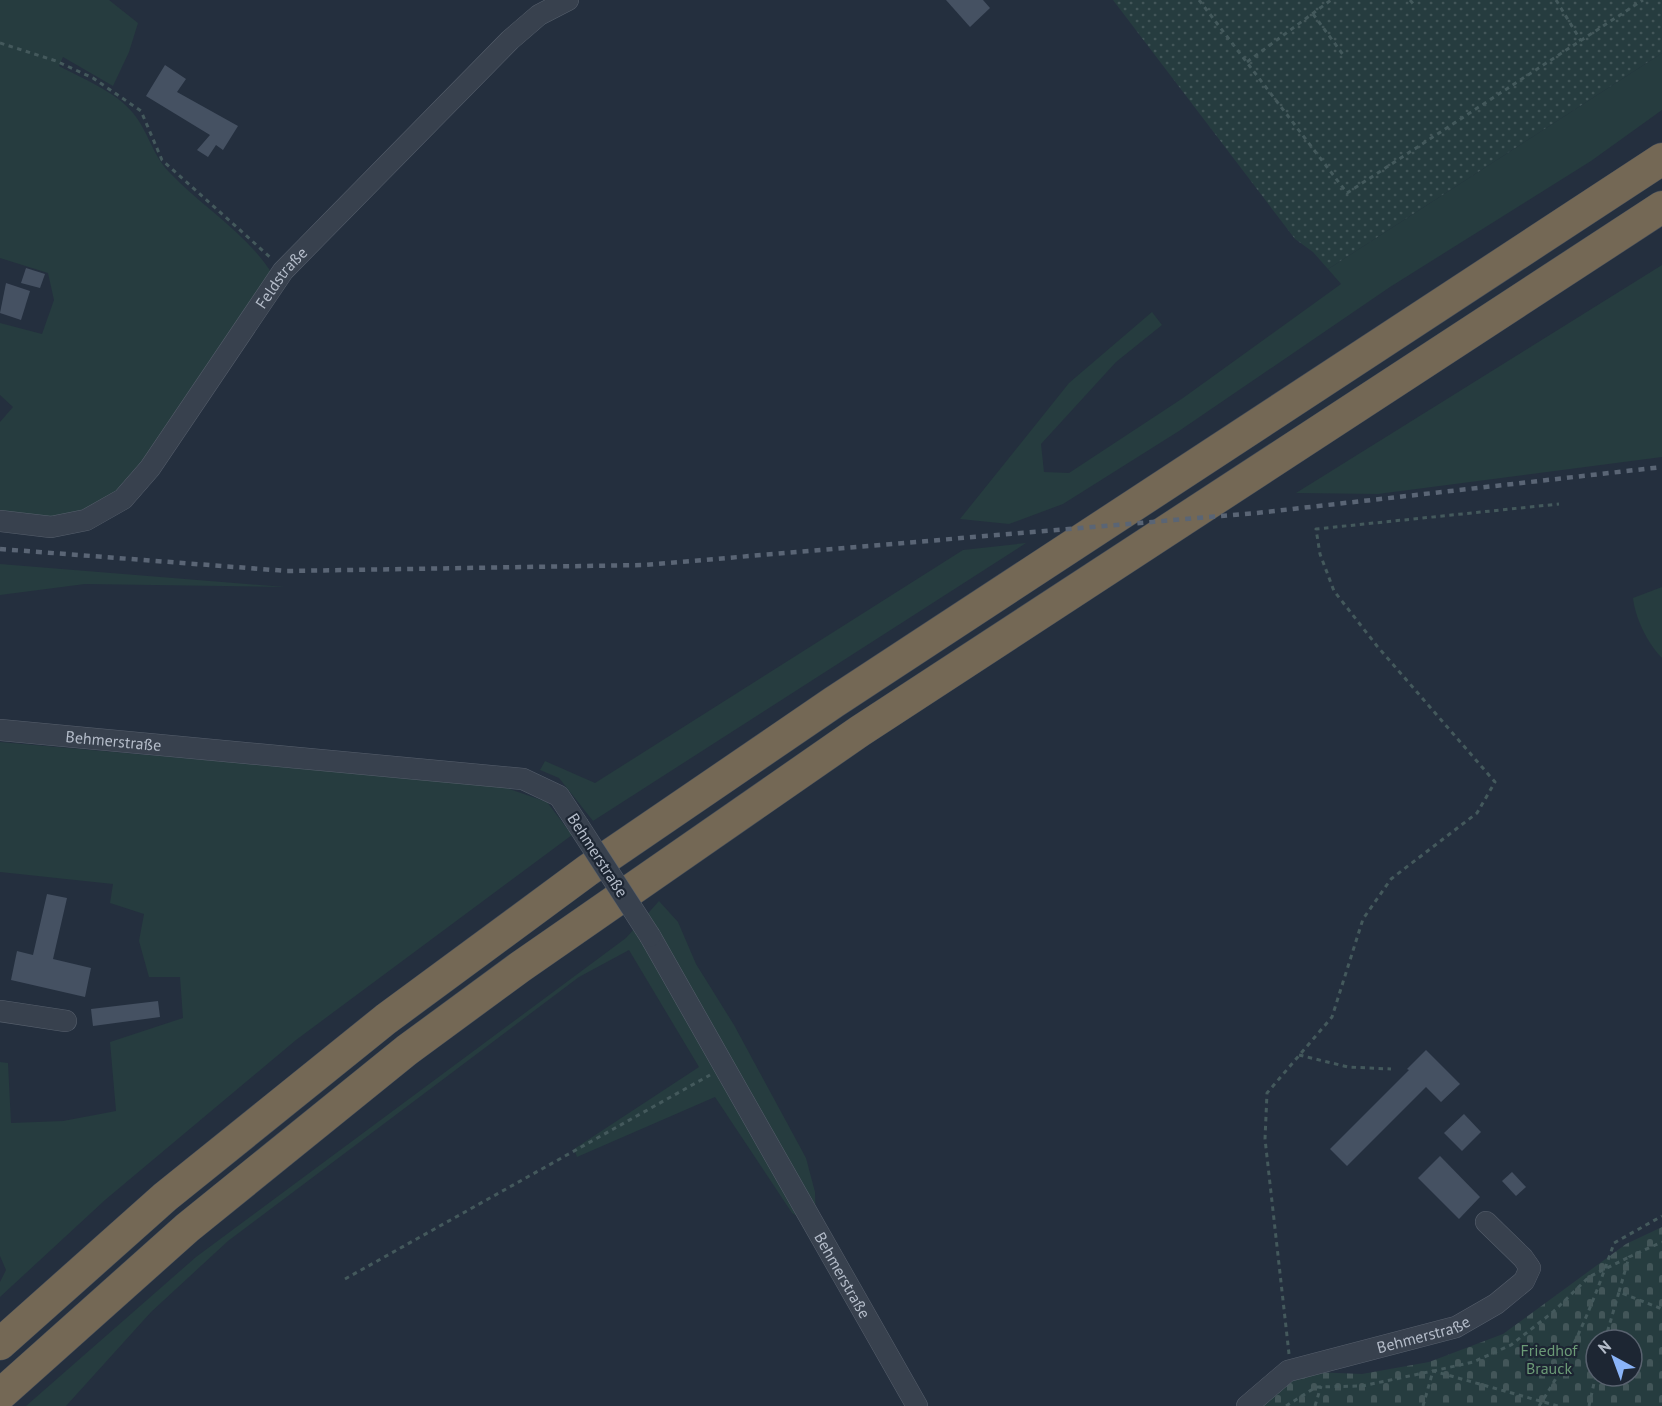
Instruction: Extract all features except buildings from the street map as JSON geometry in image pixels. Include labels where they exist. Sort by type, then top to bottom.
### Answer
[{"type":"highway","points":[[0,1344],[165,1197],[386,1019],[588,870],[844,696],[1662,159]]},
{"type":"highway","points":[[0,1395],[187,1228],[407,1050],[530,960],[860,731],[1662,207]]},
{"type":"street","name":"Feldstraße","points":[[0,521],[51,527],[86,520],[123,499],[150,468],[283,271],[510,40],[539,15],[568,0]]},
{"type":"street","name":"Behmerstraße","points":[[0,730],[523,779],[542,785],[559,796],[650,936],[917,1406]]},
{"type":"street","points":[[0,1011],[66,1022]]},
{"type":"street","name":"Behmerstraße","points":[[1247,1406],[1288,1371],[1456,1327],[1496,1304],[1524,1281],[1530,1268],[1523,1258],[1486,1222]]},
{"type":"path","points":[[1199,0],[1347,193],[1642,0]]},
{"type":"path","points":[[1247,62],[1331,0]]},
{"type":"path","points":[[1410,0],[1414,6]]},
{"type":"path","points":[[1556,0],[1581,41]]},
{"type":"path","points":[[1313,14],[1344,56]]},
{"type":"path","points":[[0,43],[56,61],[93,78],[141,111],[162,160],[222,211],[283,271]]},
{"type":"path","points":[[1288,1371],[1289,1342],[1265,1139],[1267,1093],[1332,1017],[1363,919],[1391,879],[1477,813],[1495,782],[1377,646],[1334,591],[1320,554],[1316,529],[1559,504]]},
{"type":"path","points":[[1299,1055],[1348,1067],[1392,1069]]},
{"type":"path","points":[[345,1279],[725,1067]]},
{"type":"path","points":[[1539,1406],[1568,1356],[1606,1268],[1614,1243],[1662,1216]]},
{"type":"path","points":[[1286,1406],[1311,1389],[1321,1386],[1362,1386],[1473,1362],[1511,1345],[1553,1312],[1579,1286],[1606,1268],[1662,1242]]},
{"type":"path","points":[[1608,1328],[1629,1257]]},
{"type":"path","points":[[1619,1292],[1662,1309]]},
{"type":"path","points":[[1433,1371],[1558,1406]]},
{"type":"path","points":[[1423,1406],[1433,1371]]},
{"type":"path","points":[[1315,1406],[1321,1386]]},
{"type":"path","points":[[1589,1406],[1593,1388]]},
{"type":"green space","points":[[0,0],[109,0],[138,23],[129,52],[113,86],[63,57],[59,66],[98,86],[126,105],[138,120],[158,158],[169,172],[249,244],[271,272],[144,470],[83,516],[0,517],[0,422],[13,407],[0,395],[0,323],[42,334],[54,300],[48,273],[0,258]]},
{"type":"green space","points":[[1113,0],[1662,0],[1662,53],[1328,269],[1313,252],[1295,239]]},
{"type":"green space","points":[[1662,53],[1662,110],[1591,161],[1390,287],[1179,431],[1063,504],[1009,524],[960,519],[1069,383],[1152,312],[1162,325],[1116,362],[1041,444],[1044,472],[1069,473],[1183,398],[1341,284],[1328,269]]},
{"type":"green space","points":[[1662,265],[1662,457],[1378,494],[1296,493]]},
{"type":"green space","points":[[1026,543],[593,821],[559,778],[540,770],[545,761],[595,783],[963,550]]},
{"type":"green space","points":[[0,564],[285,587],[85,584],[0,595]]},
{"type":"green space","points":[[1662,587],[1662,658],[1643,630],[1636,614],[1633,598]]},
{"type":"green space","points":[[0,742],[501,786],[547,802],[572,835],[296,1040],[105,1200],[0,1297],[0,1282],[6,1270],[0,1256],[0,1062],[8,1063],[11,1123],[63,1121],[116,1111],[110,1042],[183,1018],[180,977],[149,977],[139,941],[144,914],[110,903],[113,884],[0,872]]},
{"type":"green space","points":[[659,901],[678,922],[696,964],[734,1025],[806,1158],[815,1192],[816,1227],[792,1213],[715,1097],[577,1157],[574,1149],[699,1067],[629,950],[579,977],[228,1241],[151,1312],[66,1406],[26,1406],[196,1257],[626,938]]},
{"type":"green space","name":"Friedhof Brauck","points":[[1662,1227],[1662,1406],[1247,1406],[1288,1371],[1362,1374],[1429,1362],[1503,1334],[1626,1244]]},
{"type":"railway","points":[[0,549],[287,571],[644,565],[1257,513],[1662,467]]}]
